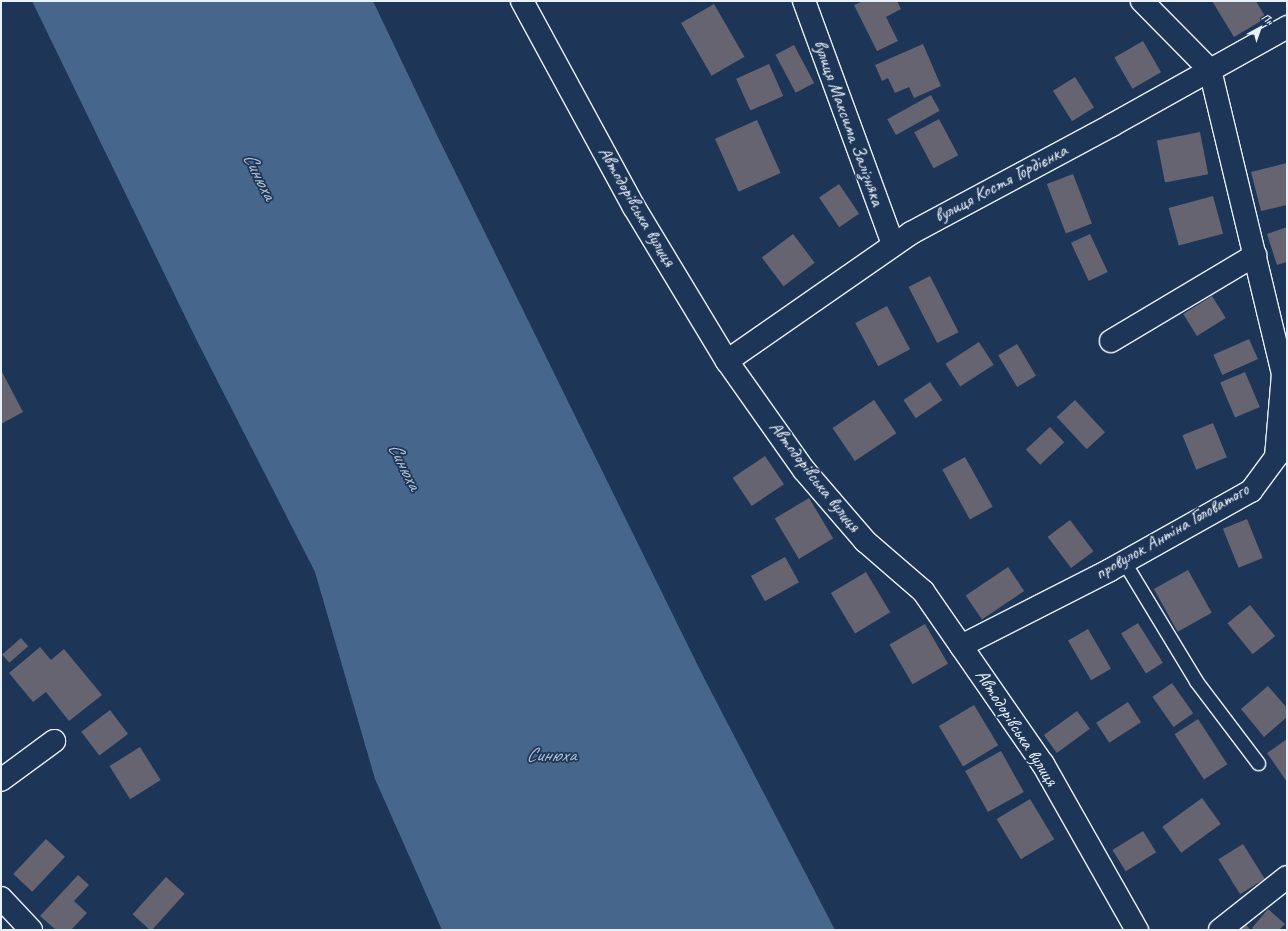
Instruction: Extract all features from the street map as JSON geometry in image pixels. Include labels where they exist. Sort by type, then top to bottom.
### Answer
[{"type":"street","name":"Автодорівська вулиця","points":[[522,1],[634,207],[727,361],[804,470],[865,541],[923,591],[1043,764],[1137,930]]},
{"type":"street","name":"вулиця Максима Залізняка","points":[[804,1],[893,244]]},
{"type":"street","points":[[1142,1],[1210,70]]},
{"type":"street","name":"вулиця Костя Гордієнка","points":[[727,361],[911,232],[1287,27]]},
{"type":"street","name":"провулок Антіна Головатого","points":[[962,646],[1124,562],[1251,491],[1276,457],[1283,374],[1210,70]]},
{"type":"street","points":[[1111,341],[1255,255]]},
{"type":"street","points":[[1,780],[54,741]]},
{"type":"street","points":[[1220,930],[1287,877]]},
{"type":"street","points":[[1,898],[31,930]]},
{"type":"lane","points":[[1124,562],[1196,681],[1258,763]]},
{"type":"water","name":"Синюха","points":[[32,1],[373,1],[434,129],[703,676],[835,930],[442,930],[375,779],[315,572],[196,339]]},
{"type":"building","points":[[863,1],[897,1],[901,9],[886,17],[898,41],[877,51],[854,5]]},
{"type":"building","points":[[1212,1],[1256,1],[1266,18],[1234,37]]},
{"type":"building","points":[[714,4],[744,57],[712,76],[681,23]]},
{"type":"building","points":[[1143,41],[1161,72],[1132,89],[1114,58]]},
{"type":"building","points":[[923,44],[941,86],[914,98],[909,87],[895,93],[888,78],[882,81],[875,65]]},
{"type":"building","points":[[794,45],[814,83],[796,93],[775,55]]},
{"type":"building","points":[[769,64],[783,96],[750,111],[736,79]]},
{"type":"building","points":[[1075,77],[1094,108],[1072,121],[1053,91]]},
{"type":"building","points":[[931,95],[940,111],[896,135],[887,119]]},
{"type":"building","points":[[939,119],[958,155],[934,168],[914,132]]},
{"type":"building","points":[[757,120],[781,173],[739,192],[715,139]]},
{"type":"building","points":[[1200,132],[1208,174],[1165,183],[1157,140]]},
{"type":"building","points":[[1287,163],[1287,205],[1261,211],[1251,172]]},
{"type":"building","points":[[1073,174],[1092,223],[1066,234],[1047,184]]},
{"type":"building","points":[[839,184],[859,214],[839,227],[819,197]]},
{"type":"building","points":[[1213,196],[1223,234],[1179,246],[1169,208]]},
{"type":"building","points":[[1287,227],[1287,262],[1277,265],[1267,234]]},
{"type":"building","points":[[793,234],[815,263],[784,286],[762,257]]},
{"type":"building","points":[[1090,234],[1108,272],[1089,281],[1071,243]]},
{"type":"building","points":[[930,276],[959,332],[937,343],[909,287]]},
{"type":"building","points":[[1212,296],[1226,318],[1197,336],[1183,314]]},
{"type":"building","points":[[887,306],[910,349],[878,366],[855,323]]},
{"type":"building","points":[[1249,339],[1258,359],[1222,375],[1213,355]]},
{"type":"building","points":[[979,342],[994,365],[960,386],[945,364]]},
{"type":"building","points":[[1017,344],[1036,376],[1017,387],[998,355]]},
{"type":"building","points":[[1,370],[23,412],[1,424]]},
{"type":"building","points":[[1245,372],[1260,407],[1235,418],[1220,383]]},
{"type":"building","points":[[930,382],[942,400],[916,418],[903,400]]},
{"type":"building","points":[[874,400],[896,433],[855,461],[833,428]]},
{"type":"building","points":[[1075,400],[1105,432],[1087,449],[1057,417]]},
{"type":"building","points":[[1213,423],[1227,457],[1196,470],[1182,435]]},
{"type":"building","points":[[1050,427],[1064,442],[1040,465],[1026,450]]},
{"type":"building","points":[[765,456],[784,484],[752,506],[733,478]]},
{"type":"building","points":[[965,457],[993,507],[970,519],[942,470]]},
{"type":"building","points":[[809,498],[833,538],[799,559],[775,519]]},
{"type":"building","points":[[1247,519],[1263,558],[1239,568],[1223,529]]},
{"type":"building","points":[[1070,520],[1093,551],[1071,568],[1048,537]]},
{"type":"building","points":[[785,557],[799,582],[765,601],[751,576]]},
{"type":"building","points":[[1008,567],[1024,591],[982,620],[966,596]]},
{"type":"building","points":[[1188,570],[1212,613],[1178,632],[1154,589]]},
{"type":"building","points":[[866,572],[890,612],[855,633],[831,593]]},
{"type":"building","points":[[1250,605],[1275,636],[1253,654],[1227,623]]},
{"type":"building","points":[[1138,623],[1163,663],[1146,673],[1121,634]]},
{"type":"building","points":[[925,624],[948,664],[912,684],[889,644]]},
{"type":"building","points":[[1088,629],[1111,669],[1091,680],[1068,640]]},
{"type":"building","points":[[21,638],[28,646],[9,663],[2,654]]},
{"type":"building","points":[[40,647],[51,660],[64,649],[102,695],[69,721],[46,692],[33,702],[9,673]]},
{"type":"building","points":[[1172,683],[1193,713],[1174,727],[1152,697]]},
{"type":"building","points":[[1268,686],[1287,708],[1287,717],[1264,737],[1241,709]]},
{"type":"building","points":[[1128,702],[1141,722],[1109,743],[1096,723]]},
{"type":"building","points":[[974,705],[998,745],[963,766],[939,726]]},
{"type":"building","points":[[110,710],[128,734],[99,756],[81,732]]},
{"type":"building","points":[[1077,711],[1090,729],[1057,753],[1044,735]]},
{"type":"building","points":[[1198,719],[1227,764],[1204,780],[1175,734]]},
{"type":"building","points":[[1287,739],[1287,782],[1267,753]]},
{"type":"building","points":[[140,747],[161,780],[130,799],[109,766]]},
{"type":"building","points":[[1001,751],[1024,792],[988,812],[965,771]]},
{"type":"building","points":[[1202,798],[1221,824],[1181,853],[1162,827]]},
{"type":"building","points":[[1030,799],[1054,839],[1021,859],[997,819]]},
{"type":"building","points":[[1143,831],[1156,852],[1126,871],[1112,850]]},
{"type":"building","points":[[46,839],[65,857],[32,892],[13,874]]},
{"type":"building","points":[[1243,844],[1265,879],[1240,894],[1218,859]]},
{"type":"building","points":[[78,875],[89,885],[74,901],[87,913],[71,930],[56,930],[40,916]]},
{"type":"building","points":[[166,877],[185,894],[152,930],[133,914]]},
{"type":"building","points":[[1268,909],[1285,924],[1279,930],[1255,930],[1252,928]]},
{"type":"building","points":[[1246,924],[1250,930],[1238,930]]}]
